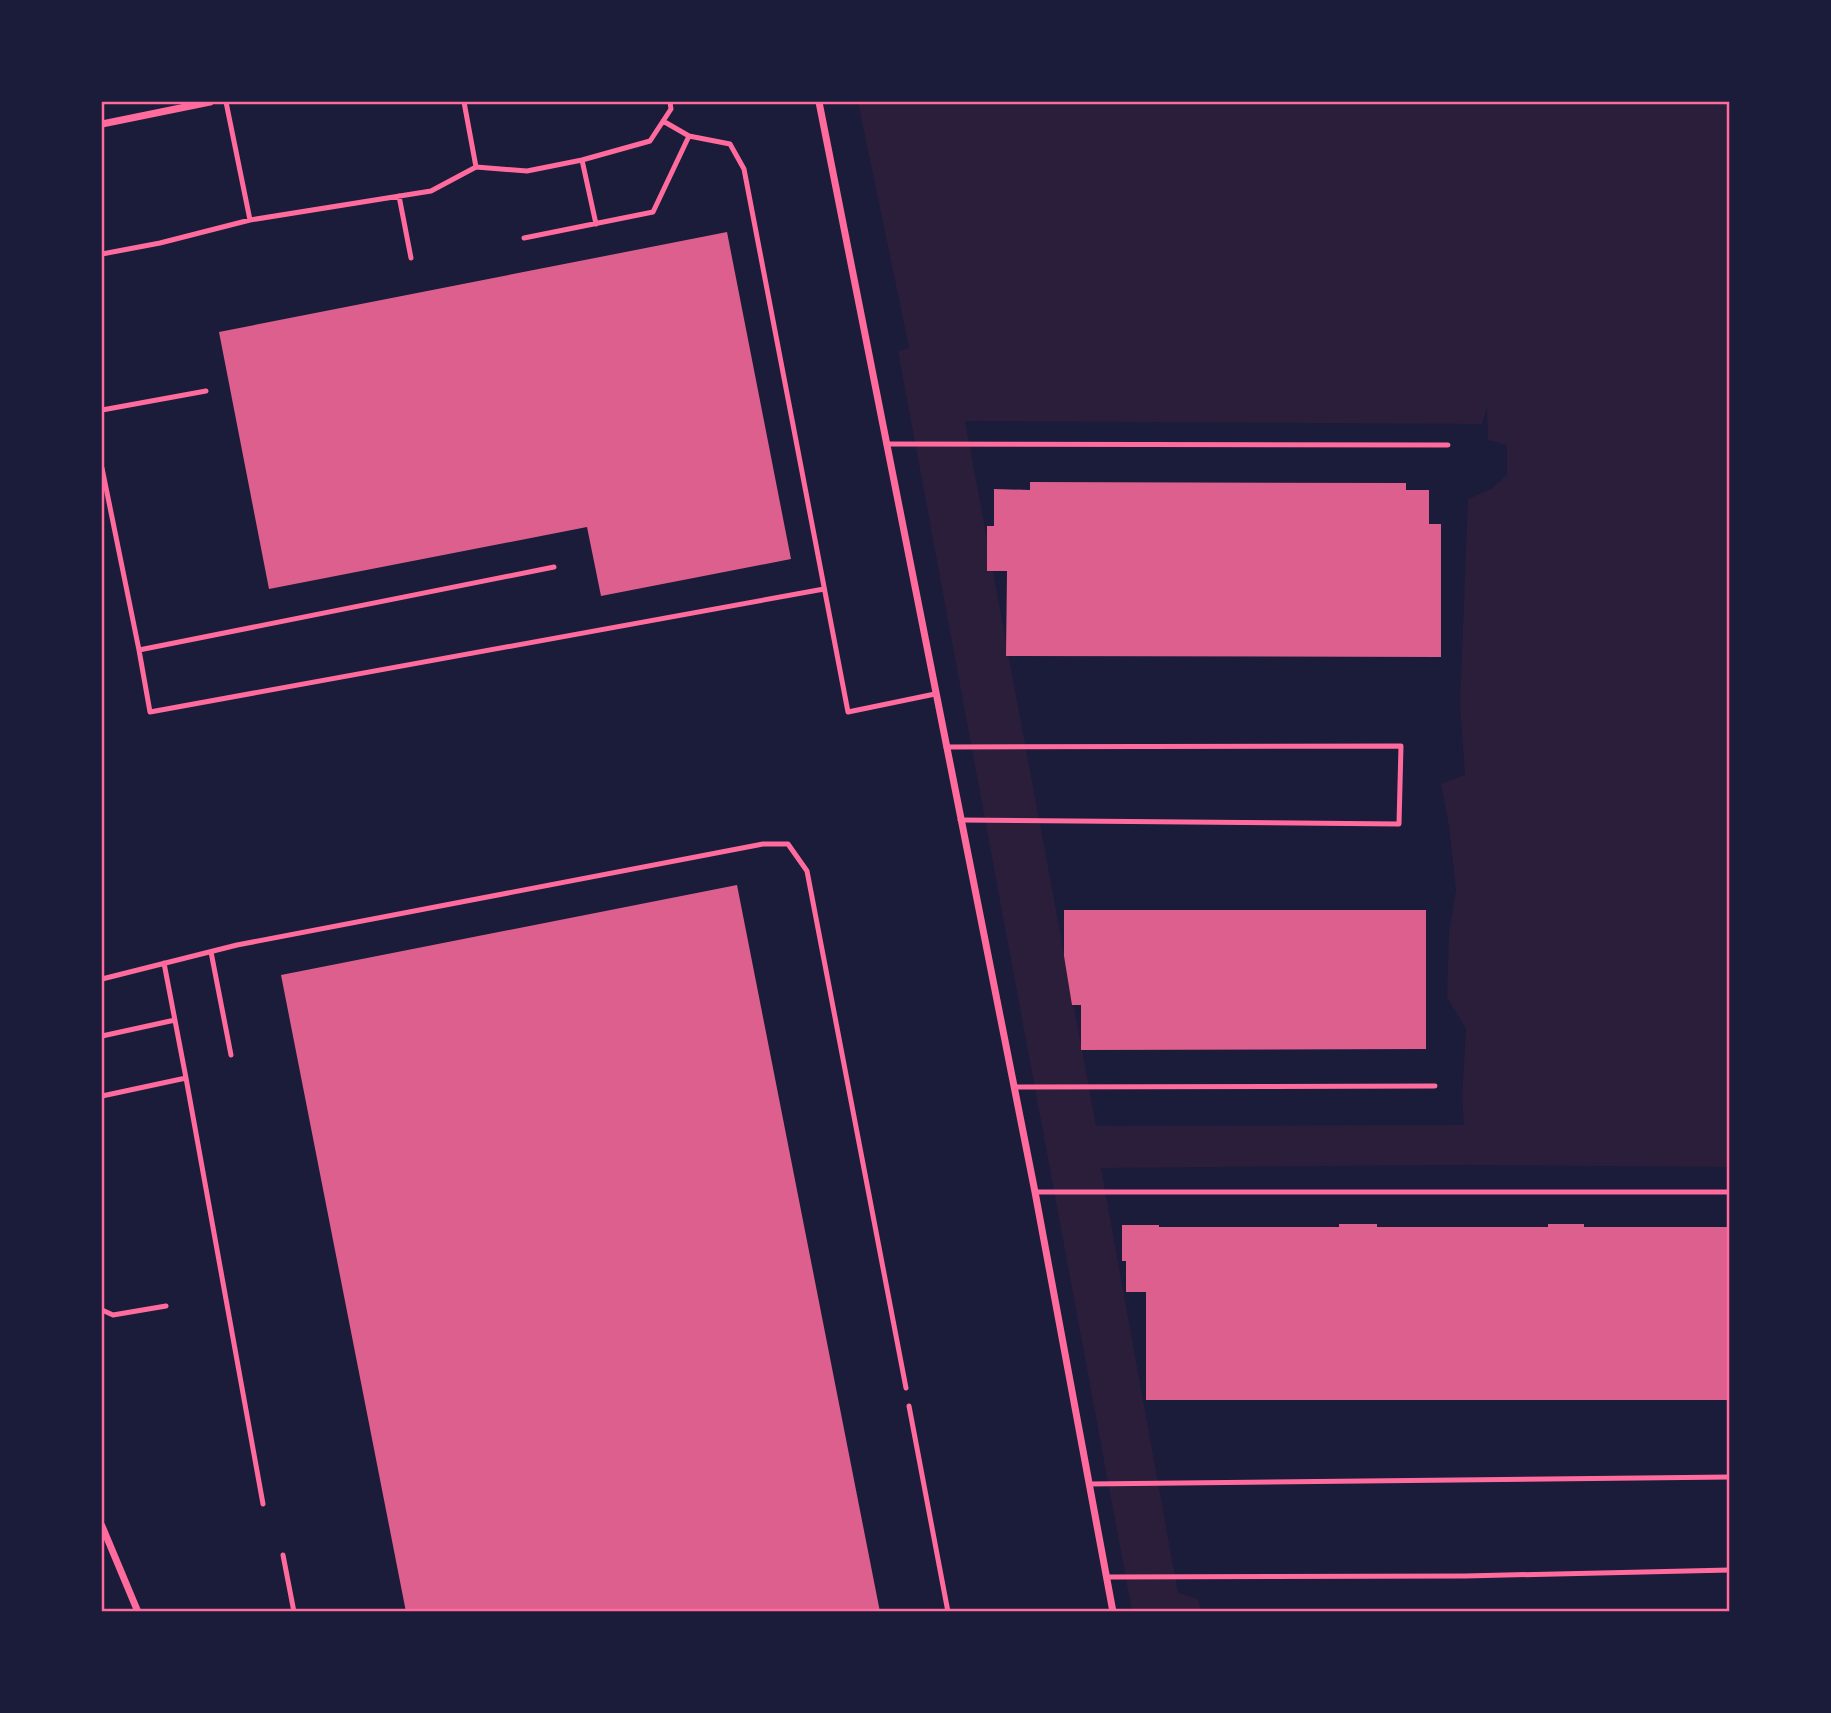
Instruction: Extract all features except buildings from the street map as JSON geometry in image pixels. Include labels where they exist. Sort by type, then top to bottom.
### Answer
[{"type":"street","points":[[102,124],[211,102]]},
{"type":"street","points":[[819,102],[1035,1192],[1114,1612]]},
{"type":"street","points":[[102,1526],[138,1612]]},
{"type":"lane","points":[[226,102],[250,220]]},
{"type":"lane","points":[[464,102],[476,167]]},
{"type":"lane","points":[[102,254],[160,243],[250,220],[431,191],[476,167],[527,171],[582,160],[650,141],[671,109],[670,102]]},
{"type":"lane","points":[[663,121],[689,136],[730,144],[744,169],[848,712],[935,694]]},
{"type":"lane","points":[[524,238],[653,212],[689,136]]},
{"type":"lane","points":[[582,160],[597,224]]},
{"type":"lane","points":[[399,196],[411,258]]},
{"type":"lane","points":[[102,410],[206,391]]},
{"type":"lane","points":[[886,444],[1448,445]]},
{"type":"lane","points":[[102,468],[150,712],[824,589]]},
{"type":"lane","points":[[139,650],[554,567]]},
{"type":"lane","points":[[946,747],[1401,746],[1399,824],[960,820]]},
{"type":"lane","points":[[102,979],[211,951],[763,844],[788,844],[807,871],[906,1388]]},
{"type":"lane","points":[[211,951],[231,1055]]},
{"type":"lane","points":[[164,963],[263,1504]]},
{"type":"lane","points":[[102,1036],[175,1020]]},
{"type":"lane","points":[[102,1096],[186,1078]]},
{"type":"lane","points":[[1014,1087],[1435,1086]]},
{"type":"lane","points":[[1035,1192],[1730,1192]]},
{"type":"lane","points":[[102,1310],[113,1315],[166,1306]]},
{"type":"lane","points":[[909,1406],[948,1612]]},
{"type":"lane","points":[[1089,1484],[1730,1477]]},
{"type":"lane","points":[[284,1555],[294,1612]]},
{"type":"lane","points":[[1107,1577],[1465,1576],[1730,1570]]},
{"type":"shaded area","points":[[858,102],[1729,102],[1729,1167],[1458,1165],[1101,1168],[1178,1593],[1198,1599],[1201,1611],[1132,1611],[898,351],[909,348]],"holes":[[[1487,408],[1488,440],[1507,445],[1507,475],[1491,489],[1468,499],[1460,705],[1465,775],[1441,784],[1456,890],[1449,932],[1447,997],[1466,1029],[1462,1097],[1464,1125],[1096,1126],[965,421],[1482,424]]]}]
